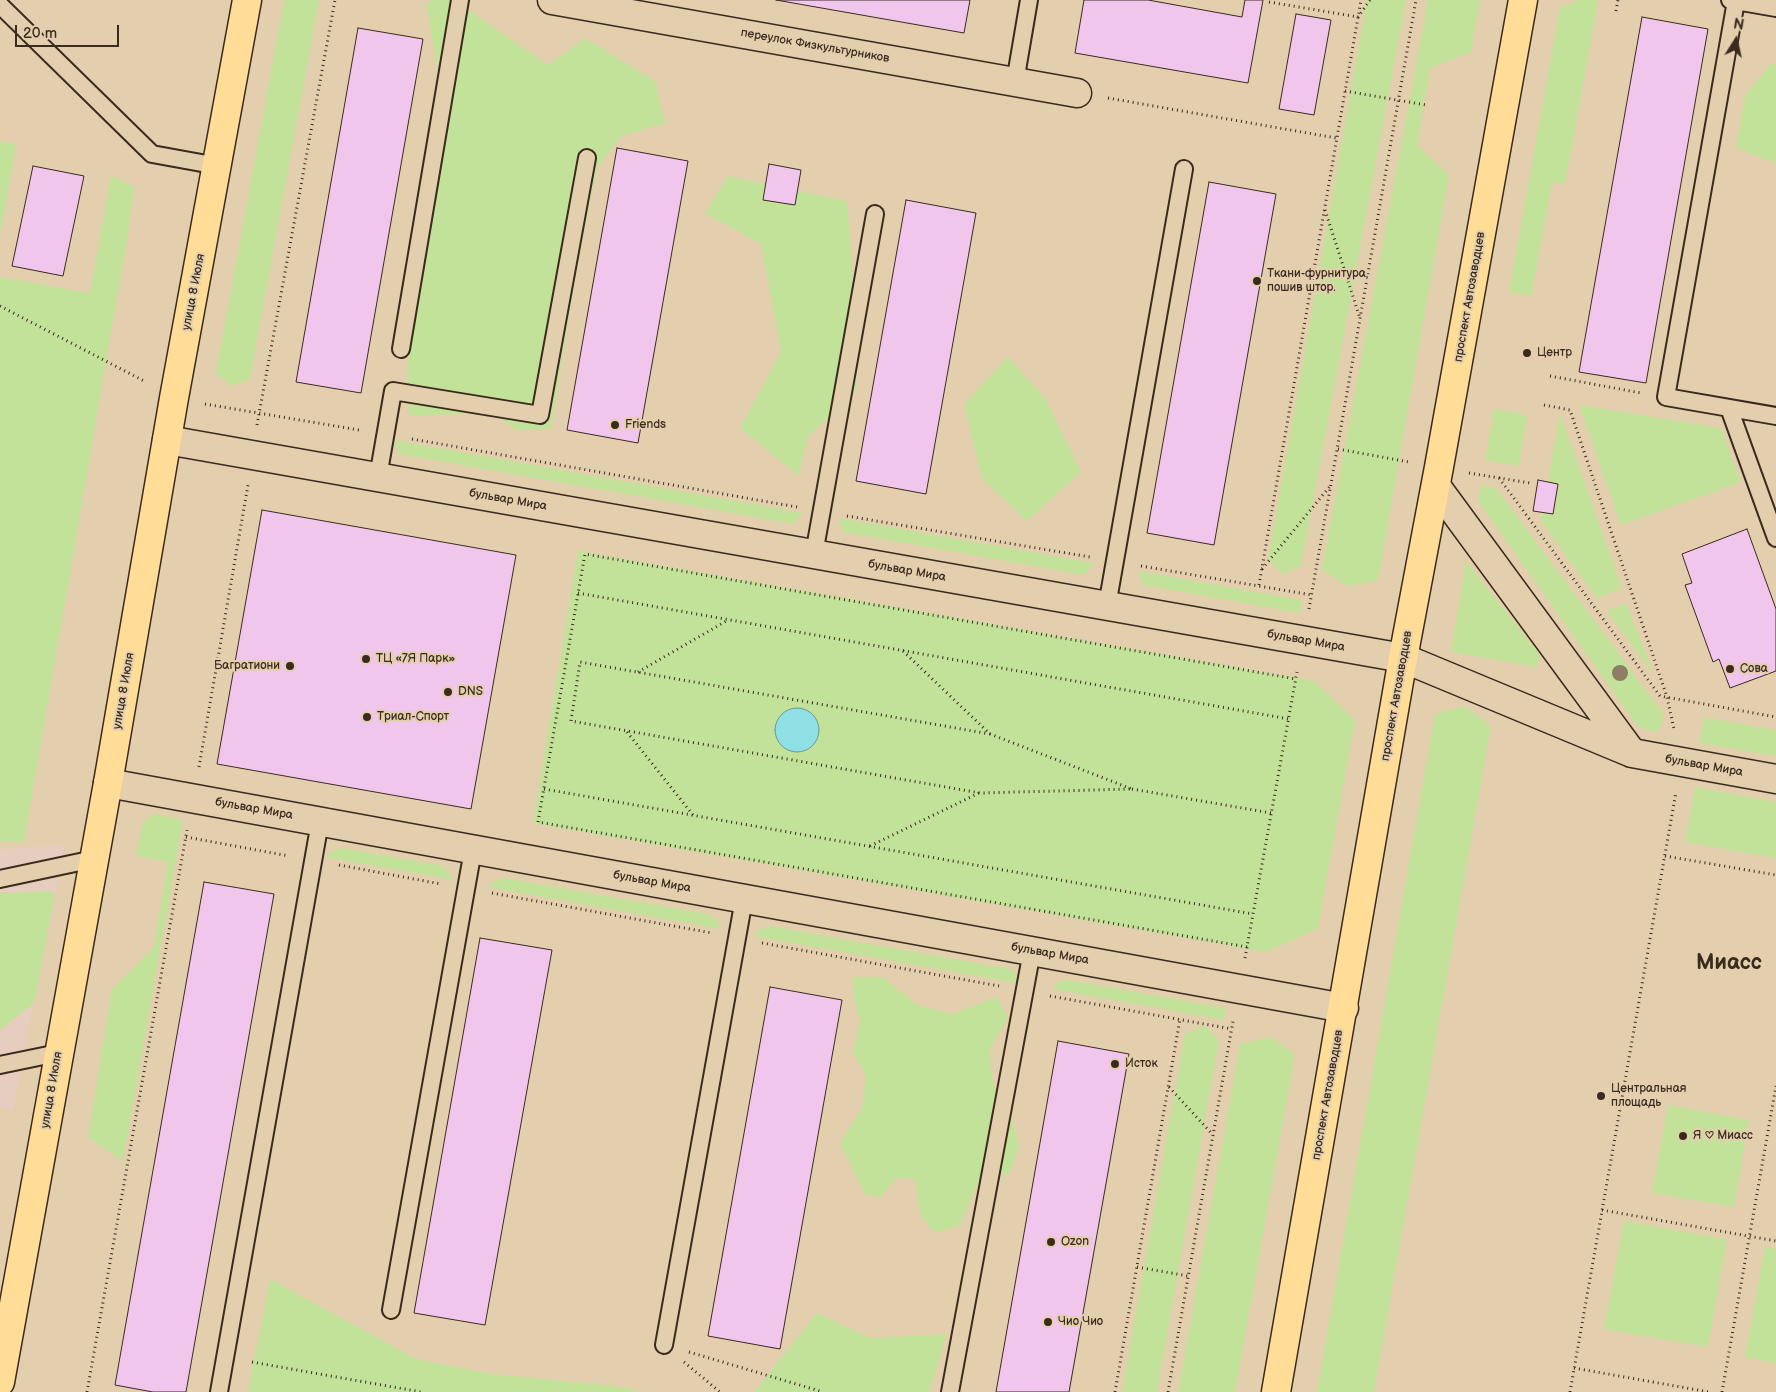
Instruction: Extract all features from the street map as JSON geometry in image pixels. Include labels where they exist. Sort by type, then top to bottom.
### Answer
[{"type":"main road","name":"улица 8 Июля","points":[[0,1382],[108,783],[174,398],[247,0]]},
{"type":"main road","name":"проспект Автозаводцев","points":[[1276,1392],[1344,1008],[1403,658],[1438,476],[1523,0]]},
{"type":"street","name":"переулок Физкультурников","points":[[552,0],[633,7],[1077,93]]},
{"type":"street","name":"бульвар Мира","points":[[167,440],[1403,658],[1632,753],[1776,778]]},
{"type":"street","points":[[1438,476],[1632,753]]},
{"type":"street","name":"бульвар Мира","points":[[108,783],[1344,1008]]},
{"type":"lane","points":[[400,349],[460,0]]},
{"type":"lane","points":[[1015,82],[1029,0]]},
{"type":"lane","points":[[1776,8],[1733,1],[1666,397],[1776,416]]},
{"type":"lane","points":[[0,5],[152,154],[218,166]]},
{"type":"lane","points":[[378,477],[393,391],[540,416],[587,158]]},
{"type":"lane","points":[[1107,606],[1184,169]]},
{"type":"lane","points":[[814,554],[875,214]]},
{"type":"lane","points":[[1728,408],[1776,538]]},
{"type":"lane","points":[[219,1392],[320,822]]},
{"type":"lane","points":[[391,1310],[473,850]]},
{"type":"lane","points":[[0,879],[94,859]]},
{"type":"lane","points":[[664,1345],[744,898]]},
{"type":"lane","points":[[950,1392],[1032,951]]},
{"type":"lane","points":[[0,1065],[58,1053]]},
{"type":"path","points":[[87,1392],[194,799],[254,455],[259,414],[335,0]]},
{"type":"path","points":[[1259,585],[1361,0]]},
{"type":"path","points":[[1358,17],[1370,0]]},
{"type":"path","points":[[1168,1392],[1239,989],[1332,483],[1416,0]]},
{"type":"path","points":[[1616,11],[1618,0]]},
{"type":"path","points":[[1269,2],[1358,17]]},
{"type":"path","points":[[1345,91],[1426,104]]},
{"type":"path","points":[[1077,93],[1336,138]]},
{"type":"path","points":[[1324,209],[1361,318]]},
{"type":"path","points":[[0,306],[174,398],[821,512],[1312,595]]},
{"type":"path","points":[[1550,376],[1666,397]]},
{"type":"path","points":[[1544,405],[1570,410],[1667,697]]},
{"type":"path","points":[[1338,449],[1438,476],[1499,478],[1530,483]]},
{"type":"path","points":[[1499,478],[1660,696],[1776,717]]},
{"type":"path","points":[[1262,569],[1332,483]]},
{"type":"path","points":[[1247,947],[538,822],[585,554],[1296,679]]},
{"type":"path","points":[[578,593],[1289,719]]},
{"type":"path","points":[[638,672],[728,620]]},
{"type":"path","points":[[903,651],[990,734]]},
{"type":"path","points":[[1132,789],[990,734],[580,662],[571,721],[980,793],[1132,789],[1271,813]]},
{"type":"path","points":[[627,731],[694,815]]},
{"type":"path","points":[[544,789],[1253,914]]},
{"type":"path","points":[[869,846],[980,793]]},
{"type":"path","points":[[1570,1392],[1675,794]]},
{"type":"path","points":[[1664,856],[1776,875]]},
{"type":"path","points":[[1115,1392],[1180,1019]]},
{"type":"path","points":[[1722,1392],[1776,1086]]},
{"type":"path","points":[[1169,1087],[1213,1135]]},
{"type":"path","points":[[1602,1210],[1776,1241]]},
{"type":"path","points":[[1137,1267],[1188,1276]]},
{"type":"path","points":[[664,1345],[720,1392]]},
{"type":"path","points":[[664,1345],[823,1392]]},
{"type":"path","points":[[225,1358],[421,1392]]},
{"type":"path","points":[[1574,1368],[1709,1392]]},
{"type":"shaded area","points":[[65,844],[13,1111],[0,1107],[0,850]]},
{"type":"green space","points":[[284,0],[319,0],[250,379],[231,386],[216,373]]},
{"type":"green space","points":[[435,0],[454,0],[548,65],[585,38],[655,81],[665,123],[621,136],[597,168],[577,268],[551,429],[516,430],[493,412],[410,416],[406,396],[408,354],[446,119],[426,3]]},
{"type":"green space","points":[[1367,0],[1406,0],[1301,566],[1283,574],[1268,560]]},
{"type":"green space","points":[[1428,0],[1480,0],[1471,52],[1430,68],[1417,145],[1449,175],[1378,580],[1348,586],[1322,570]]},
{"type":"green space","points":[[1579,0],[1598,0],[1565,184],[1552,182],[1531,296],[1509,292],[1560,7]]},
{"type":"green space","points":[[1771,64],[1776,65],[1776,163],[1736,148],[1745,96]]},
{"type":"green space","points":[[0,141],[16,145],[0,236]]},
{"type":"green space","points":[[111,175],[134,187],[129,228],[24,842],[0,841],[0,277],[90,293]]},
{"type":"green space","points":[[728,176],[847,201],[852,260],[857,391],[808,436],[799,476],[740,428],[781,352],[761,244],[705,213]]},
{"type":"green space","points":[[1008,357],[1045,398],[1081,472],[1027,521],[982,479],[964,404]]},
{"type":"green space","points":[[1579,405],[1721,428],[1741,482],[1621,525]]},
{"type":"green space","points":[[1494,409],[1527,415],[1519,466],[1485,460]]},
{"type":"green space","points":[[1560,413],[1622,588],[1597,598],[1541,521]]},
{"type":"green space","points":[[394,440],[803,513],[794,524],[399,454]]},
{"type":"green space","points":[[1481,485],[1496,488],[1665,716],[1658,732],[1639,728],[1478,501]]},
{"type":"green space","points":[[838,518],[1094,563],[1084,575],[843,532]]},
{"type":"green space","points":[[578,551],[1314,681],[1355,720],[1318,928],[1266,952],[533,823]]},
{"type":"green space","points":[[1466,561],[1540,655],[1537,667],[1451,652]]},
{"type":"green space","points":[[1138,571],[1302,600],[1300,613],[1143,585]]},
{"type":"green space","points":[[1626,603],[1654,675],[1607,611]]},
{"type":"green space","points":[[1465,706],[1491,726],[1374,1392],[1317,1392],[1435,714]]},
{"type":"green space","points":[[1704,717],[1776,730],[1776,756],[1699,743]]},
{"type":"green space","points":[[1695,787],[1776,802],[1776,858],[1685,842]]},
{"type":"green space","points":[[156,814],[183,820],[123,1161],[88,1137],[112,989],[154,947],[168,862],[136,856],[142,825],[148,818]]},
{"type":"green space","points":[[343,848],[439,865],[448,871],[455,880],[324,857],[334,850]]},
{"type":"green space","points":[[505,878],[707,914],[717,920],[721,929],[488,887],[496,880]]},
{"type":"green space","points":[[50,891],[55,894],[34,1003],[0,1030],[0,893]]},
{"type":"green space","points":[[770,926],[1009,969],[1018,975],[1022,984],[753,936],[760,929]]},
{"type":"green space","points":[[853,977],[882,977],[918,1005],[952,1014],[997,997],[1008,1017],[989,1051],[993,1083],[1012,1118],[1019,1146],[1010,1173],[979,1181],[960,1225],[935,1233],[920,1215],[915,1178],[896,1178],[881,1197],[865,1195],[840,1143],[862,1108],[866,1076],[853,1052],[860,1020],[854,1000]]},
{"type":"green space","points":[[1068,980],[1226,1008],[1224,1020],[1052,989],[1059,981]]},
{"type":"green space","points":[[1204,1025],[1219,1040],[1157,1392],[1122,1392],[1185,1034]]},
{"type":"green space","points":[[1270,1037],[1295,1054],[1235,1392],[1178,1392],[1240,1044]]},
{"type":"green space","points":[[1668,1105],[1749,1120],[1734,1207],[1652,1193]]},
{"type":"green space","points":[[1624,1221],[1727,1239],[1708,1347],[1604,1329]]},
{"type":"green space","points":[[1765,1247],[1776,1249],[1776,1363],[1745,1357]]},
{"type":"green space","points":[[270,1279],[416,1359],[492,1374],[616,1386],[644,1392],[248,1392]]},
{"type":"green space","points":[[817,1313],[870,1338],[947,1334],[929,1392],[754,1392]]},
{"type":"water","points":[[801,708],[813,714],[818,721],[818,739],[813,746],[806,751],[793,752],[785,749],[778,742],[775,726],[778,718],[785,711]]},
{"type":"building","points":[[776,0],[970,0],[964,33]]},
{"type":"building","points":[[1084,0],[1148,0],[1242,17],[1245,0],[1263,0],[1248,83],[1075,53]]},
{"type":"building","points":[[1296,14],[1331,20],[1314,115],[1279,109]]},
{"type":"building","points":[[1642,17],[1708,29],[1646,383],[1579,372]]},
{"type":"building","points":[[358,28],[423,39],[361,393],[296,382]]},
{"type":"building","points":[[617,148],[688,161],[638,443],[567,430]]},
{"type":"building","points":[[769,164],[801,170],[795,205],[763,200]]},
{"type":"building","points":[[33,166],[84,176],[63,276],[12,266]]},
{"type":"building","points":[[1209,182],[1276,194],[1214,545],[1147,533]]},
{"type":"building","points":[[906,200],[976,213],[926,494],[856,481]]},
{"type":"building","points":[[1538,480],[1558,484],[1553,514],[1533,511]]},
{"type":"building","name":"ТЦ «7Я Парк»","points":[[262,510],[516,555],[471,809],[217,764]]},
{"type":"building","points":[[1747,529],[1776,609],[1776,671],[1730,688],[1719,659],[1713,662],[1685,585],[1692,583],[1682,554]]},
{"type":"building","points":[[204,882],[274,894],[186,1392],[153,1392],[115,1385]]},
{"type":"building","points":[[480,938],[552,950],[485,1325],[414,1313]]},
{"type":"building","points":[[770,987],[842,1000],[780,1349],[708,1336]]},
{"type":"building","points":[[1058,1041],[1129,1054],[1069,1392],[996,1392]]},
{"type":"place","name":"Ткани-фурнитура, пошив штор.","points":[[1257,281]]},
{"type":"place","name":"Центр","points":[[1527,353]]},
{"type":"place","name":"Friends","points":[[615,425]]},
{"type":"place","name":"ТЦ «7Я Парк»","points":[[366,659]]},
{"type":"place","name":"Багратиони","points":[[290,666]]},
{"type":"place","name":"Сова","points":[[1730,669]]},
{"type":"place","name":"DNS","points":[[448,692]]},
{"type":"place","name":"Триал-Спорт","points":[[367,717]]},
{"type":"place","name":"Исток","points":[[1115,1064]]},
{"type":"place","name":"Центральная площадь","points":[[1601,1096]]},
{"type":"place","name":"Я ♥ Миасс","points":[[1683,1136]]},
{"type":"place","name":"Ozon","points":[[1051,1242]]},
{"type":"place","name":"Чио Чио","points":[[1048,1322]]},
{"type":"district","name":"Миасс","points":[[1729,963]]}]
